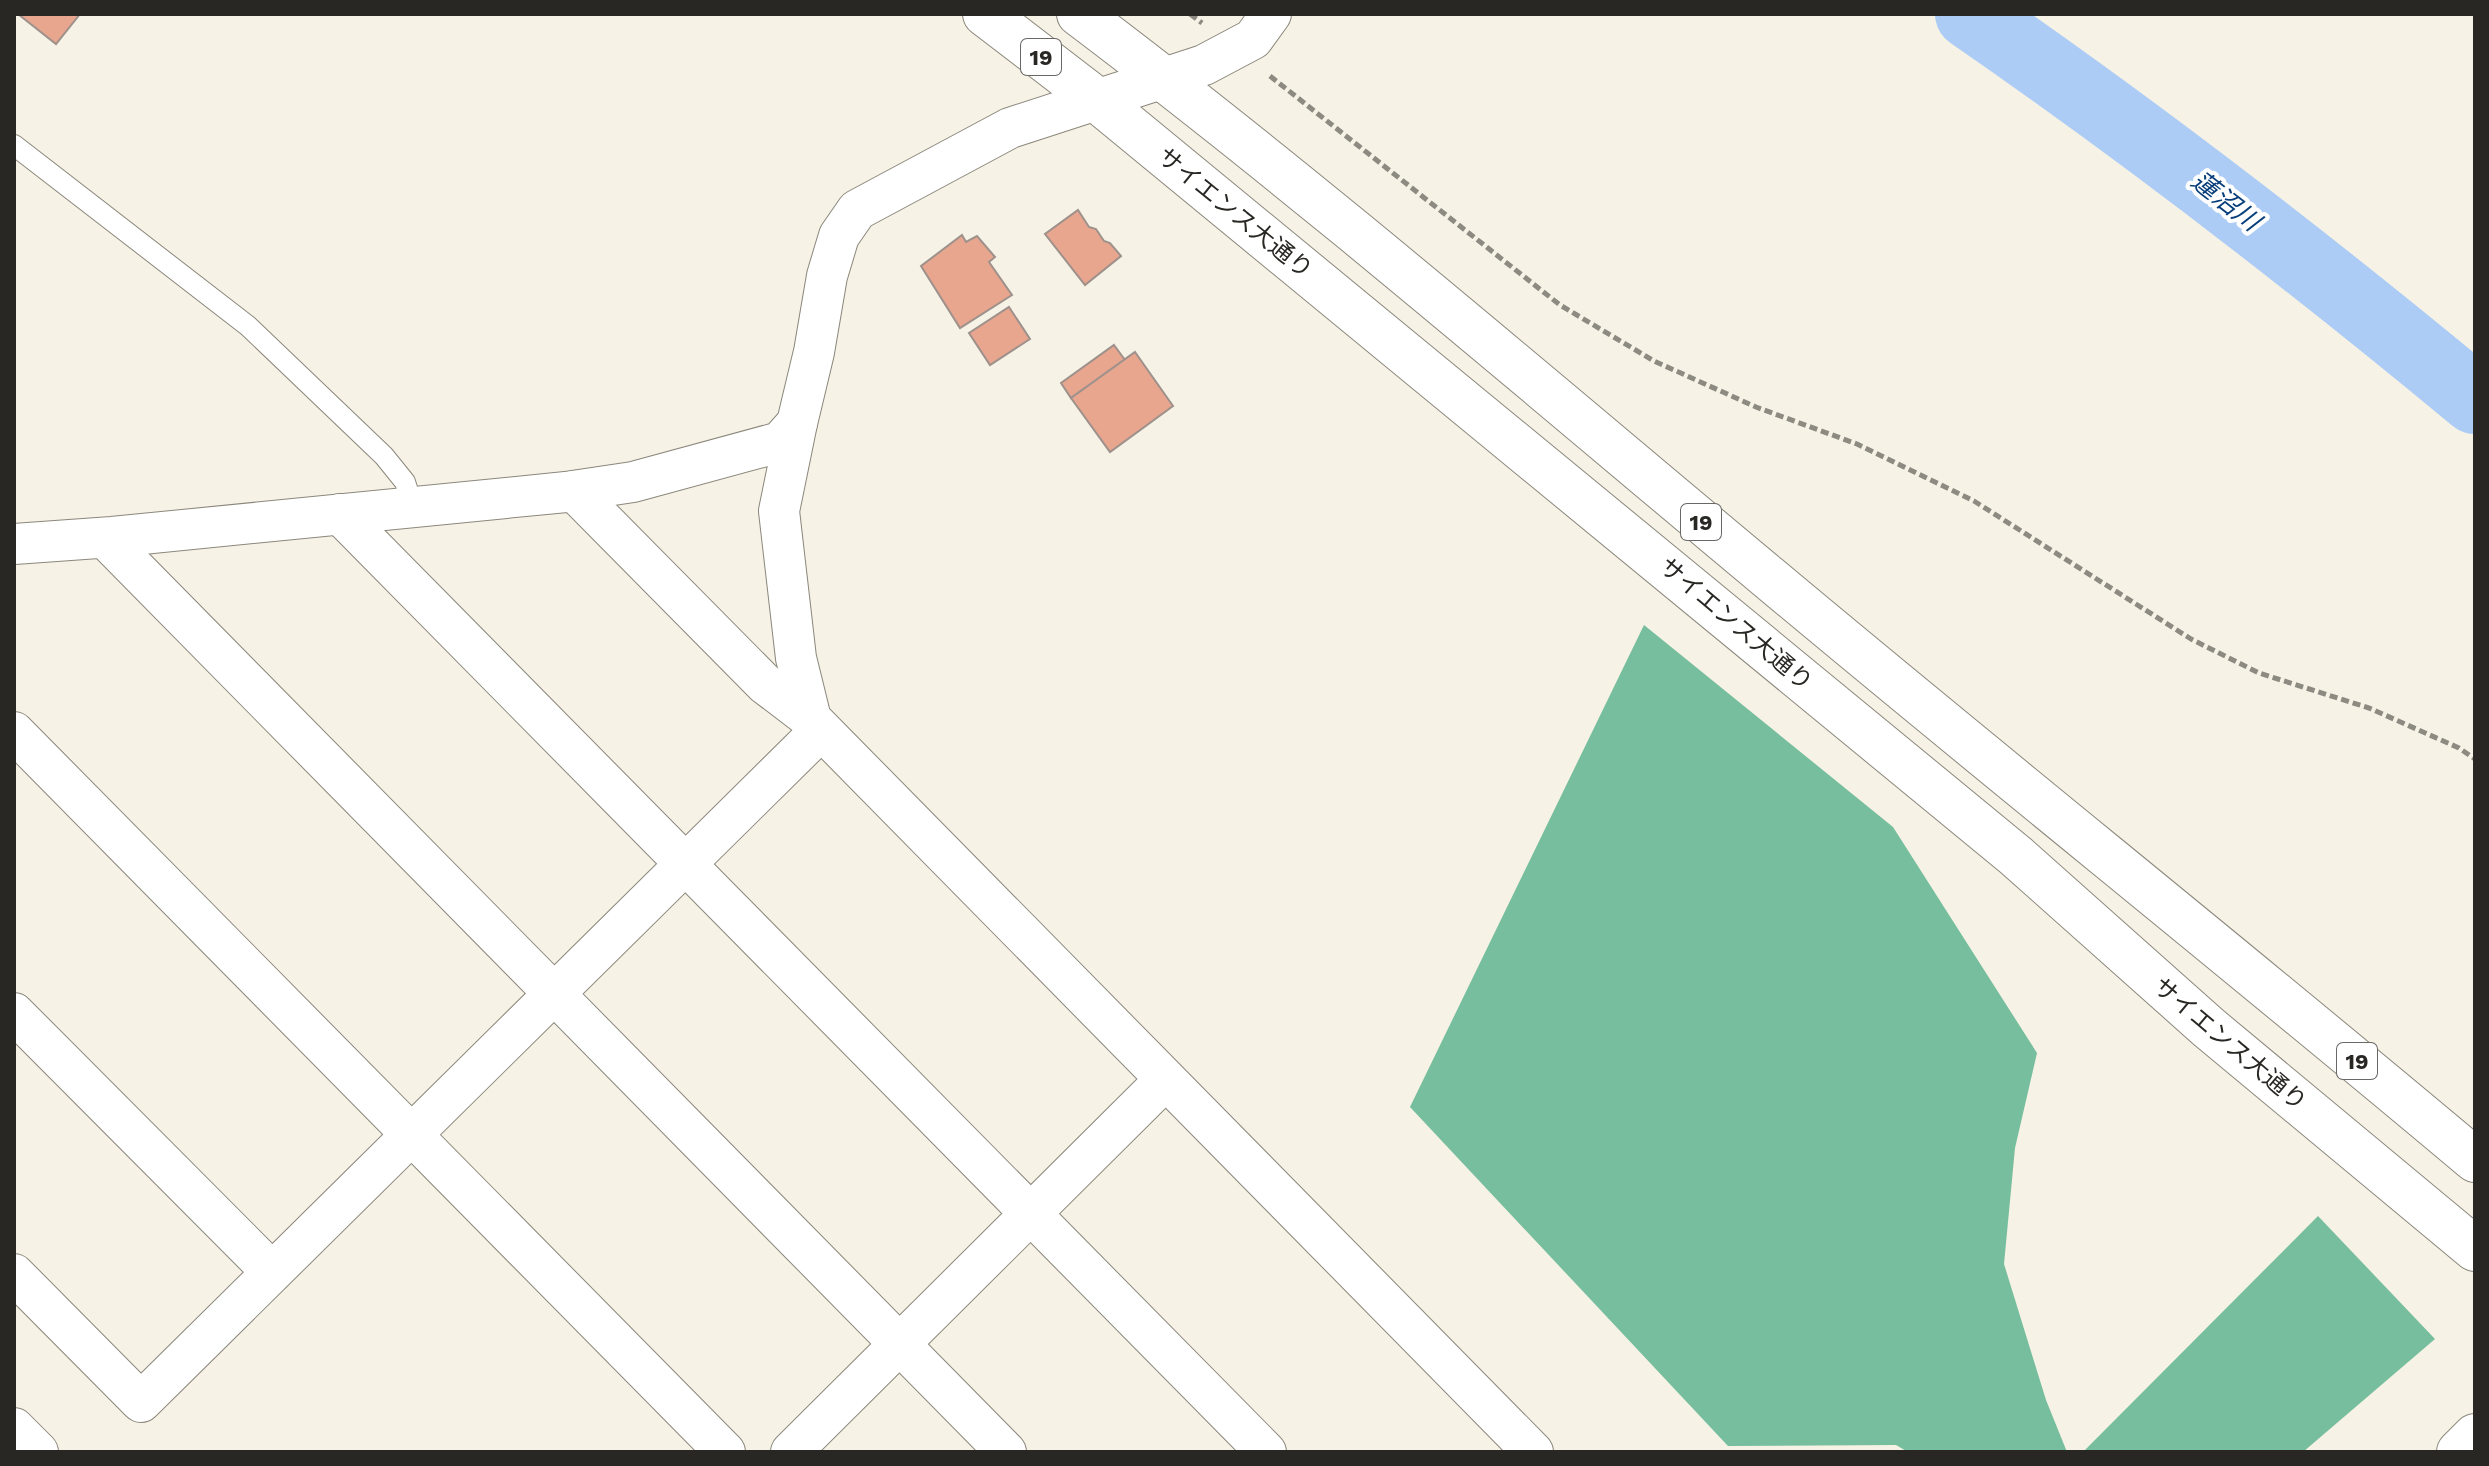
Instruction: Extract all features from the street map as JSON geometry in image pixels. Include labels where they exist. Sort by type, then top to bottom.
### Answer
[{"type":"main road","name":"サイエンス大通り","points":[[985,14],[1097,100],[2016,856],[2208,1027],[2475,1249]]},
{"type":"main road","name":"19","points":[[1079,14],[1236,134],[2018,785],[2239,962],[2475,1160]]},
{"type":"main road","points":[[2459,1452],[2475,1436]]},
{"type":"street","points":[[816,724],[796,658],[779,511],[814,352],[827,276],[839,236],[857,210],[1010,128],[1165,79],[1236,49],[1253,39],[1271,14]]},
{"type":"street","points":[[14,544],[105,538],[574,491],[633,482],[780,442],[797,423]]},
{"type":"street","points":[[574,491],[765,684],[816,724],[1533,1452]]},
{"type":"street","points":[[340,514],[1266,1452]]},
{"type":"street","points":[[105,538],[1006,1452]]},
{"type":"street","points":[[14,1274],[141,1402],[685,864],[816,724]]},
{"type":"street","points":[[14,732],[725,1452]]},
{"type":"street","points":[[14,1013],[272,1272]]},
{"type":"street","points":[[791,1452],[1165,1080]]},
{"type":"street","points":[[14,1428],[38,1452]]},
{"type":"lane","points":[[14,145],[248,326],[384,456],[405,482],[413,507]]},
{"type":"path","points":[[1190,14],[1560,305],[1654,361],[1756,407],[1857,444],[1974,501],[2191,639],[2259,673],[2369,708],[2459,748],[2475,759]]},
{"type":"green space","points":[[1644,625],[1893,827],[2037,1053],[2015,1148],[2004,1264],[2046,1400],[2067,1452],[1908,1452],[1896,1445],[1728,1446],[1410,1107]]},
{"type":"green space","points":[[2318,1216],[2435,1339],[2303,1452],[2083,1452]]},
{"type":"building","points":[[18,14],[80,14],[56,44]]},
{"type":"building","points":[[1078,210],[1089,227],[1096,229],[1121,256],[1085,285],[1045,234]]},
{"type":"building","points":[[962,235],[966,242],[977,236],[995,257],[989,262],[1012,295],[960,328],[921,266]]},
{"type":"building","points":[[1009,307],[1030,339],[990,365],[969,333]]},
{"type":"building","points":[[1114,345],[1125,360],[1071,398],[1061,383]]},
{"type":"building","points":[[1135,352],[1173,406],[1110,452],[1071,398]]},
{"type":"waterway","name":"蓮沼川","points":[[1970,14],[2227,201],[2475,399]]}]
